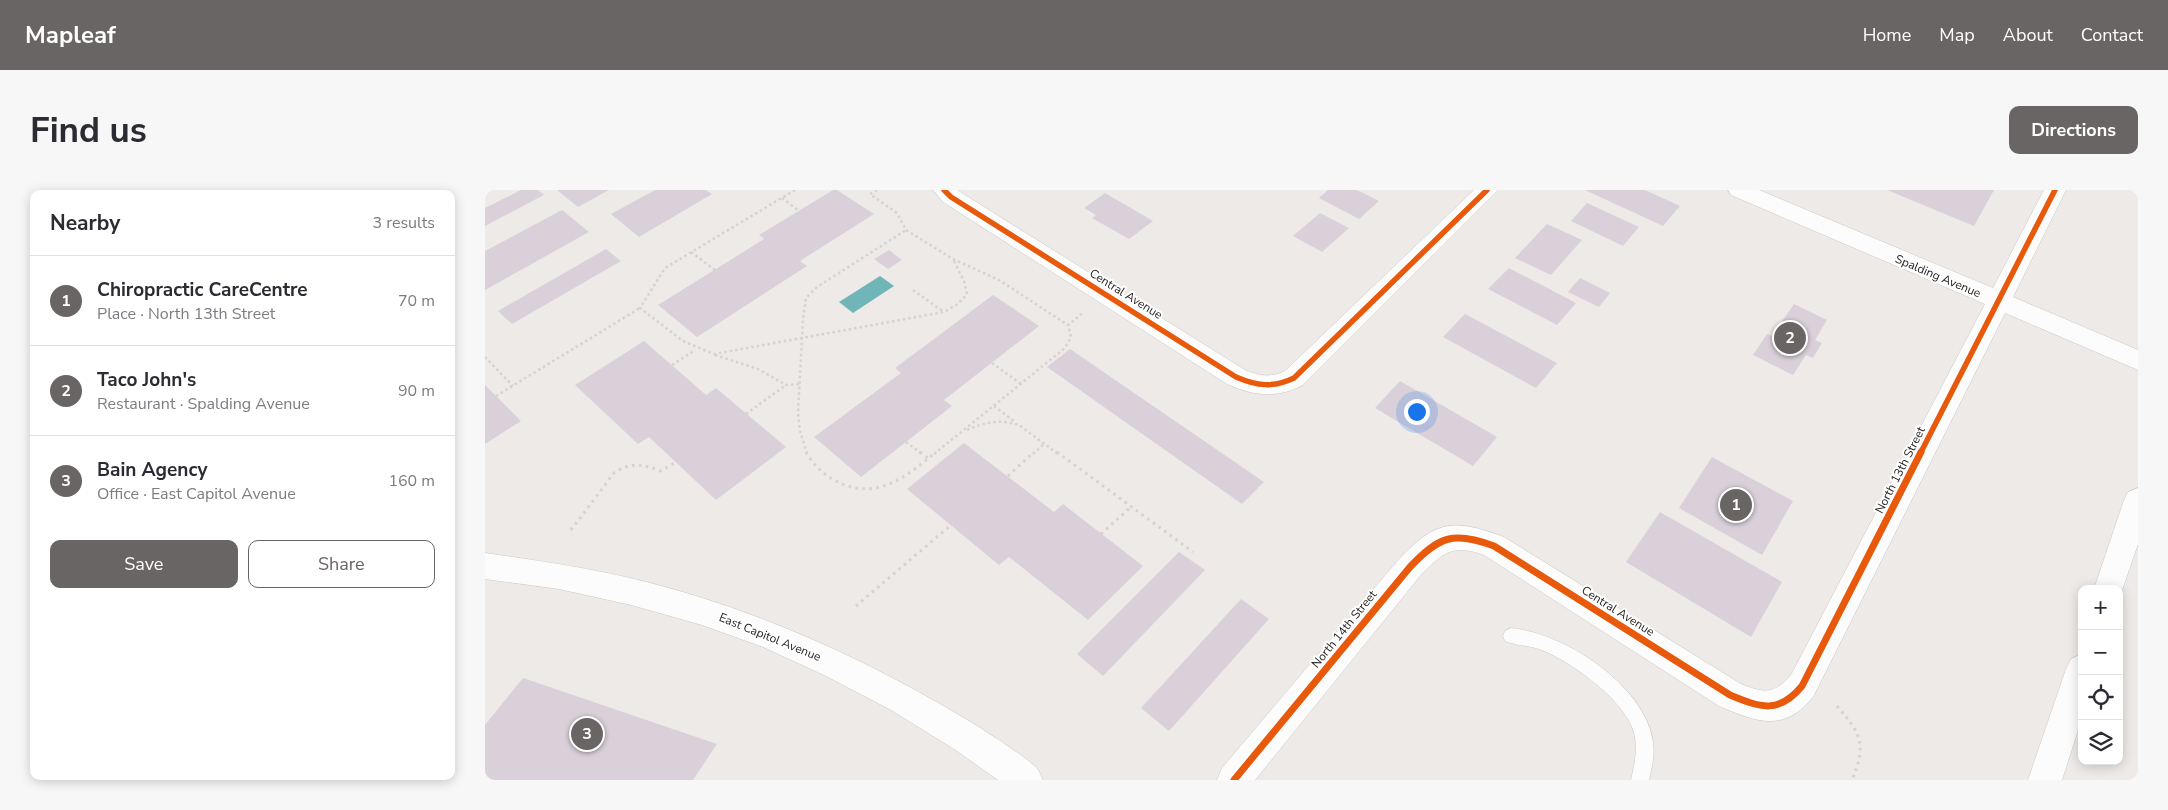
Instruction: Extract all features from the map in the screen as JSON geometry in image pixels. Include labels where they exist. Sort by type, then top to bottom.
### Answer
[{"type":"street","name":"Central Avenue","points":[[948,194],[1106,296],[1249,384],[1265,387],[1281,385],[1294,378],[1487,190]]},
{"type":"street","name":"Spalding Avenue","points":[[1739,190],[1998,302],[2138,360]]},
{"type":"street","name":"North 13th Street","points":[[1730,695],[1754,706],[1775,707],[1793,699],[1802,686],[2055,190]]},
{"type":"street","points":[[2110,585],[2138,500]]},
{"type":"street","name":"North 14th Street","points":[[1234,780],[1427,547],[1442,538],[1460,536],[1494,546]]},
{"type":"street","name":"Central Avenue","points":[[1494,546],[1730,695]]},
{"type":"street","name":"East Capitol Avenue","points":[[485,566],[563,576],[646,594],[707,612],[763,633],[851,671],[905,700],[951,727],[1026,780]]},
{"type":"street","points":[[2045,780],[2080,675]]},
{"type":"lane","points":[[1511,636],[1539,640],[1555,647],[1606,681],[1621,694],[1641,725],[1645,744],[1644,766],[1640,780]]},
{"type":"path","points":[[496,396],[640,308],[665,268],[795,190]]},
{"type":"path","points":[[864,190],[898,212],[906,223],[906,230]]},
{"type":"path","points":[[870,194],[877,190]]},
{"type":"path","points":[[781,198],[799,211]]},
{"type":"path","points":[[906,230],[953,259],[999,280],[1068,325],[1071,337],[1065,348],[904,478],[879,490],[852,489],[823,476],[812,465],[801,439],[798,420],[805,302],[809,294],[906,230]]},
{"type":"path","points":[[691,252],[715,270]]},
{"type":"path","points":[[714,354],[944,312],[959,304],[967,294],[964,281],[953,259]]},
{"type":"path","points":[[913,290],[944,312]]},
{"type":"path","points":[[1068,325],[1106,296]]},
{"type":"path","points":[[640,308],[684,344],[695,350],[714,354],[758,369],[786,385]]},
{"type":"path","points":[[672,365],[695,350]]},
{"type":"path","points":[[485,358],[513,386]]},
{"type":"path","points":[[992,363],[1021,384]]},
{"type":"path","points":[[746,414],[786,385],[800,384]]},
{"type":"path","points":[[994,406],[1193,552]]},
{"type":"path","points":[[960,433],[987,421],[1003,421],[1019,425]]},
{"type":"path","points":[[907,442],[928,458]]},
{"type":"path","points":[[1008,476],[1045,443]]},
{"type":"path","points":[[571,530],[614,473],[623,466],[633,462],[643,463],[661,471],[675,462]]},
{"type":"path","points":[[1101,534],[1131,507]]},
{"type":"path","points":[[856,606],[951,525]]},
{"type":"path","points":[[1837,706],[1858,734],[1863,749],[1852,780]]},
{"type":"water","points":[[880,276],[894,286],[853,313],[839,302]]},
{"type":"building","points":[[521,190],[538,190],[544,195],[485,226],[485,208]]},
{"type":"building","points":[[557,190],[609,190],[578,207]]},
{"type":"building","points":[[655,190],[706,190],[712,194],[639,237],[611,214]]},
{"type":"building","points":[[833,190],[837,190],[874,214],[800,261],[807,266],[697,337],[658,305],[764,239],[759,235]]},
{"type":"building","points":[[1328,190],[1357,190],[1379,201],[1359,219],[1319,198]]},
{"type":"building","points":[[1585,190],[1645,190],[1680,206],[1663,226]]},
{"type":"building","points":[[1887,190],[1994,190],[1974,226]]},
{"type":"building","points":[[1105,193],[1153,221],[1129,239],[1092,218],[1096,215],[1084,208]]},
{"type":"building","points":[[1587,203],[1639,227],[1623,246],[1571,221]]},
{"type":"building","points":[[562,210],[589,232],[485,290],[485,251]]},
{"type":"building","points":[[1320,213],[1349,228],[1322,252],[1293,236]]},
{"type":"building","points":[[1547,224],[1582,240],[1551,275],[1515,258]]},
{"type":"building","points":[[606,249],[621,261],[512,324],[498,311]]},
{"type":"building","points":[[889,250],[902,260],[888,269],[874,259]]},
{"type":"building","points":[[1509,268],[1576,303],[1557,325],[1488,289]]},
{"type":"building","points":[[1580,278],[1610,293],[1599,307],[1568,292]]},
{"type":"building","points":[[993,295],[1039,326],[944,400],[952,406],[861,477],[814,437],[901,373],[895,368]]},
{"type":"building","points":[[1794,304],[1827,320],[1815,340],[1822,343],[1813,358],[1806,355],[1793,375],[1753,355],[1767,334],[1772,336]]},
{"type":"building","points":[[1465,314],[1557,363],[1536,388],[1443,337]]},
{"type":"building","points":[[644,341],[706,395],[716,388],[786,447],[716,500],[649,437],[638,444],[575,385]]},
{"type":"building","points":[[1070,349],[1264,482],[1242,504],[1047,367]]},
{"type":"building","points":[[1400,381],[1497,437],[1473,466],[1375,408]]},
{"type":"building","points":[[485,385],[521,421],[485,444]]},
{"type":"building","points":[[964,443],[1054,512],[1063,504],[1143,566],[1088,620],[1009,557],[999,565],[907,489]]},
{"type":"building","points":[[1712,457],[1793,501],[1762,555],[1679,508]]},
{"type":"building","points":[[1660,512],[1782,582],[1751,637],[1626,562]]},
{"type":"building","points":[[1179,552],[1205,570],[1103,676],[1077,654]]},
{"type":"building","points":[[1241,599],[1269,619],[1169,731],[1141,708]]},
{"type":"building","points":[[523,678],[717,744],[693,780],[485,780],[485,725]]},
{"type":"cycle path","points":[[944,190],[951,197],[1236,377],[1265,386],[1272,386],[1294,378],[1487,190]]},
{"type":"cycle path","points":[[1234,780],[1410,567],[1429,548],[1447,538],[1467,538],[1494,546],[1730,695],[1760,706],[1769,707],[1786,702],[1802,686],[2055,190]]},
{"type":"place","name":"Taco John's","points":[[1790,338]]},
{"type":"place","name":"Chiropractic CareCentre","points":[[1736,505]]},
{"type":"place","name":"Bain Agency","points":[[587,734]]}]
